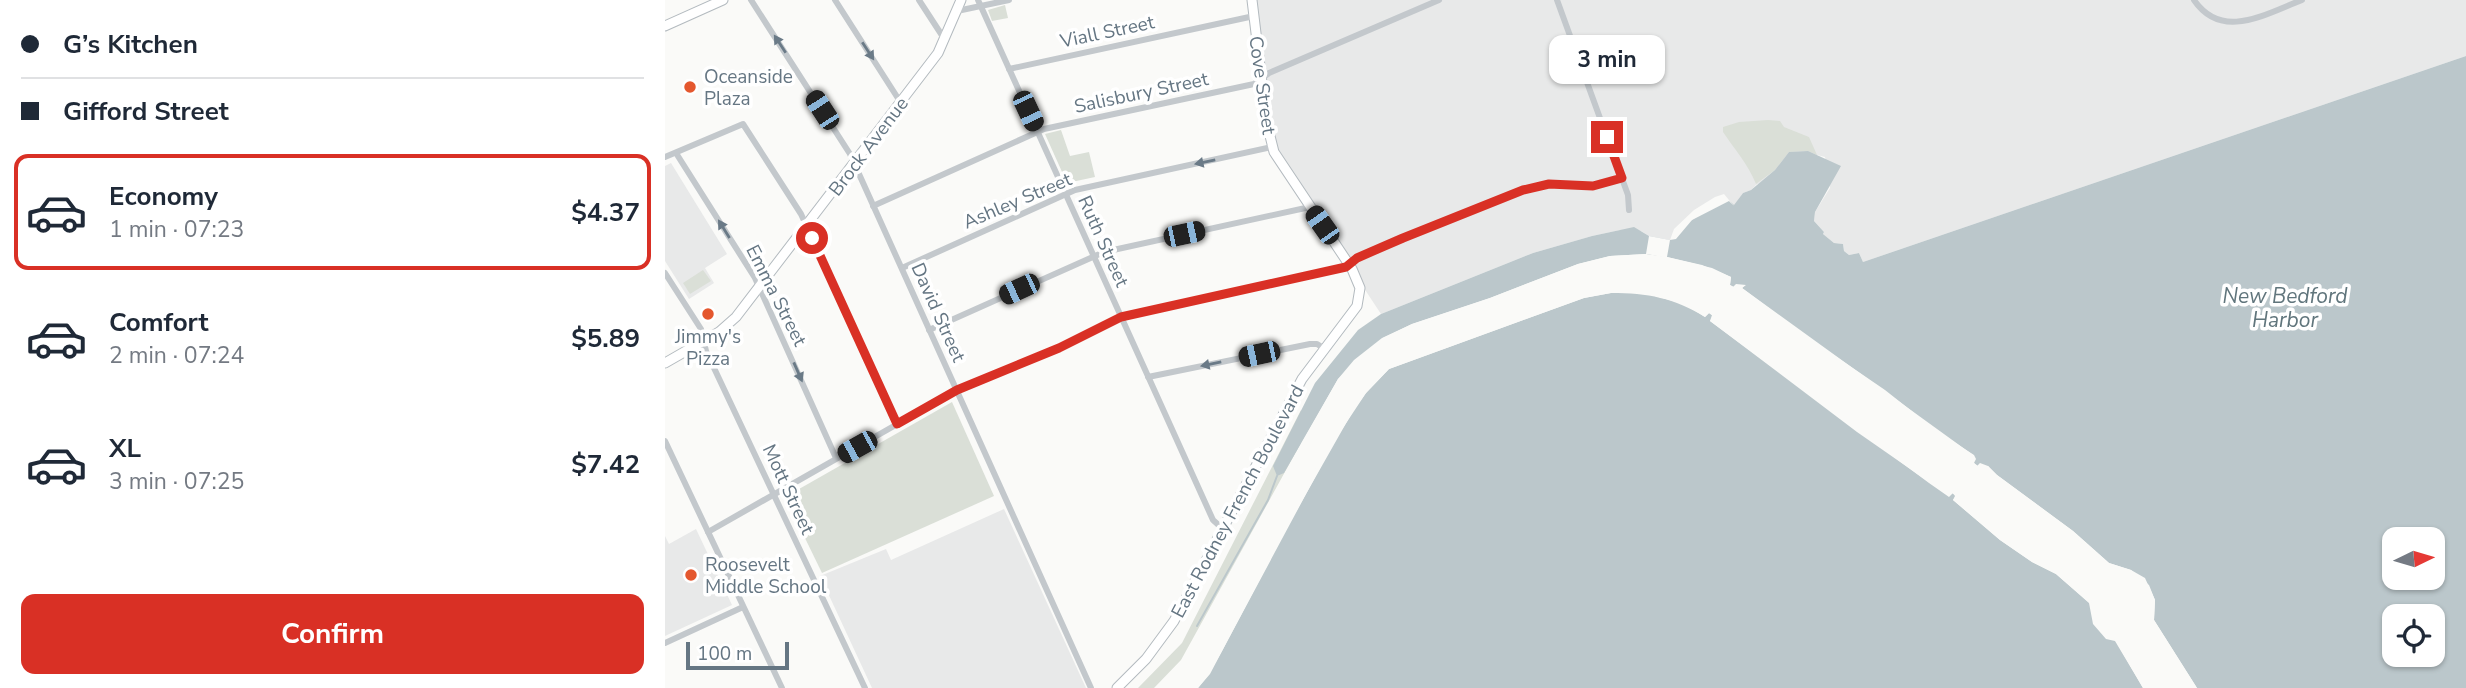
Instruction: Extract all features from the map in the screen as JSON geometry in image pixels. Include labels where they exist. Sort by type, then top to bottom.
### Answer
[{"type":"main road","points":[[665,26],[723,0]]},
{"type":"main road","name":"Brock Avenue","points":[[665,363],[727,327],[759,288],[901,103],[945,40],[961,0]]},
{"type":"main road","name":"Cove Street","points":[[1252,0],[1272,147],[1282,167],[1350,265],[1360,291],[1354,312]]},
{"type":"main road","name":"East Rodney French Boulevard","points":[[1117,688],[1146,659],[1167,632],[1302,379],[1354,312]]},
{"type":"street","name":"David Street","points":[[751,0],[855,164],[1091,688]]},
{"type":"street","points":[[835,0],[901,103]]},
{"type":"street","points":[[919,0],[945,40]]},
{"type":"street","points":[[957,11],[979,3],[1009,0]]},
{"type":"street","name":"Salisbury Street","points":[[873,206],[1055,126],[1254,84],[1269,73],[1439,0]]},
{"type":"street","points":[[1557,0],[1628,195],[1629,210]]},
{"type":"street","points":[[2194,0],[2209,17],[2226,23],[2242,21],[2302,0]]},
{"type":"street","name":"Ruth Street","points":[[979,3],[1213,520],[1223,529]]},
{"type":"street","name":"Viall Street","points":[[1009,69],[1254,16]]},
{"type":"street","points":[[665,157],[743,124],[807,226],[897,424]]},
{"type":"street","name":"Ashley Street","points":[[902,268],[1079,189],[1272,147]]},
{"type":"street","name":"Emma Street","points":[[676,153],[759,288],[837,458]]},
{"type":"street","points":[[708,532],[957,390],[1059,348],[1121,317],[1350,265],[1357,258],[1403,238],[1523,190],[1549,184],[1593,186],[1622,178]]},
{"type":"street","points":[[929,330],[1108,251],[1310,207]]},
{"type":"street","name":"Mott Street","points":[[665,273],[701,329],[706,351],[865,688]]},
{"type":"street","points":[[1149,377],[1310,344],[1317,344],[1325,349]]},
{"type":"street","points":[[665,441],[782,688]]},
{"type":"street","points":[[665,643],[743,607]]},
{"type":"shaded area","points":[[1252,0],[2466,0],[2466,56],[1863,262],[1859,253],[1849,255],[1844,251],[1843,244],[1834,243],[1814,221],[1815,212],[1830,188],[1825,157],[1817,155],[1756,185],[1743,193],[1734,206],[1670,240],[1649,236],[1641,231],[1620,230],[1592,236],[1533,253],[1381,314],[1274,152]]},
{"type":"shaded area","points":[[1005,5],[1008,18],[992,21],[988,10]]},
{"type":"shaded area","points":[[1780,121],[1784,127],[1809,137],[1817,155],[1808,151],[1789,152],[1775,170],[1756,184],[1723,132],[1723,127],[1739,122]]},
{"type":"shaded area","points":[[1061,130],[1070,156],[1089,152],[1095,177],[1067,183],[1045,134]]},
{"type":"shaded area","points":[[671,163],[727,254],[705,268],[714,283],[689,299],[665,261],[665,166]]},
{"type":"shaded area","points":[[703,270],[711,281],[690,294],[683,283]]},
{"type":"shaded area","points":[[952,402],[994,496],[822,573],[785,497]]},
{"type":"shaded area","points":[[1301,410],[1301,443],[1181,660],[1154,688],[1138,688],[1182,643]]},
{"type":"shaded area","points":[[1004,509],[1086,688],[872,688],[820,576],[886,549],[891,560]]},
{"type":"shaded area","name":"Roosevelt Middle School","points":[[696,529],[732,605],[665,636],[665,536],[669,544]]},
{"type":"water","name":"New Bedford Harbor","points":[[2466,56],[2466,688],[2197,688],[2154,620],[2155,600],[2149,585],[2131,570],[2109,563],[2073,531],[1988,466],[1978,466],[1974,463],[1973,455],[1742,288],[1745,285],[1734,287],[1730,285],[1731,277],[1702,265],[1667,257],[1646,254],[1610,256],[1578,264],[1412,324],[1383,338],[1338,379],[1284,473],[1277,476],[1273,466],[1315,383],[1358,330],[1381,314],[1533,253],[1592,236],[1634,227],[1649,236],[1670,240],[1679,229],[1725,197],[1734,205],[1743,193],[1751,190],[1775,170],[1789,152],[1808,151],[1841,166],[1815,212],[1814,221],[1834,243],[1843,244],[1844,251],[1849,255],[1859,253],[1863,262]]},
{"type":"water","points":[[1611,293],[1660,298],[1682,305],[1705,317],[1709,313],[1713,316],[1710,321],[1857,432],[1949,496],[1952,493],[1956,496],[1953,500],[2000,540],[2032,562],[2056,574],[2089,603],[2093,624],[2106,639],[2115,641],[2143,688],[1198,688],[1222,651],[1335,440],[1366,393],[1389,369],[1584,298]]},
{"type":"pier","points":[[1724,194],[1734,206],[1729,201],[1692,220],[1676,239],[1670,240],[1674,229],[1694,210],[1715,197]]},
{"type":"pier","points":[[1649,236],[1670,240],[1667,257],[1712,268],[1731,277],[1730,285],[1733,287],[1736,284],[1746,285],[1742,288],[1885,390],[1937,431],[1974,455],[1974,463],[1977,466],[1980,463],[1988,466],[2073,531],[2109,563],[2145,578],[2155,600],[2154,620],[2197,688],[2192,687],[2151,621],[2152,601],[2142,581],[2129,573],[2107,566],[2071,534],[1986,469],[1980,469],[1970,462],[1971,458],[1804,339],[1738,288],[1735,291],[1732,289],[1726,284],[1728,279],[1701,268],[1669,262],[1662,257],[1647,254],[1648,258],[1610,260],[1580,267],[1413,327],[1384,341],[1357,363],[1341,381],[1290,472],[1282,478],[1338,379],[1354,360],[1382,338],[1412,324],[1578,264],[1610,256],[1646,254]]},
{"type":"pier","points":[[1611,290],[1644,290],[1686,301],[1705,313],[1709,310],[1715,313],[1714,320],[1859,429],[1948,492],[1952,490],[1958,493],[1958,499],[1979,517],[2034,559],[2058,571],[2091,600],[2093,606],[2056,574],[2032,562],[2000,540],[1953,500],[1953,493],[1949,497],[1929,483],[1710,321],[1712,315],[1709,313],[1705,317],[1684,304],[1644,293],[1611,293],[1584,298],[1389,369],[1353,411],[1289,524],[1210,674],[1198,688],[1194,688],[1219,649],[1332,438],[1363,391],[1387,367],[1583,295]]},
{"type":"pier","points":[[2114,638],[2126,651],[2147,688],[2143,688]]},
{"type":"waterway","points":[[1197,626],[1268,500],[1277,476]]},
{"type":"place","name":"Oceanside Plaza","points":[[690,87]]},
{"type":"place","name":"Jimmy's Pizza","points":[[708,314]]},
{"type":"place","name":"Roosevelt Middle School","points":[[691,575]]},
{"type":"route","points":[[812,238],[897,424],[957,390],[1059,348],[1121,317],[1346,267],[1357,258],[1523,190],[1549,184],[1593,186],[1622,178],[1607,137]]}]
